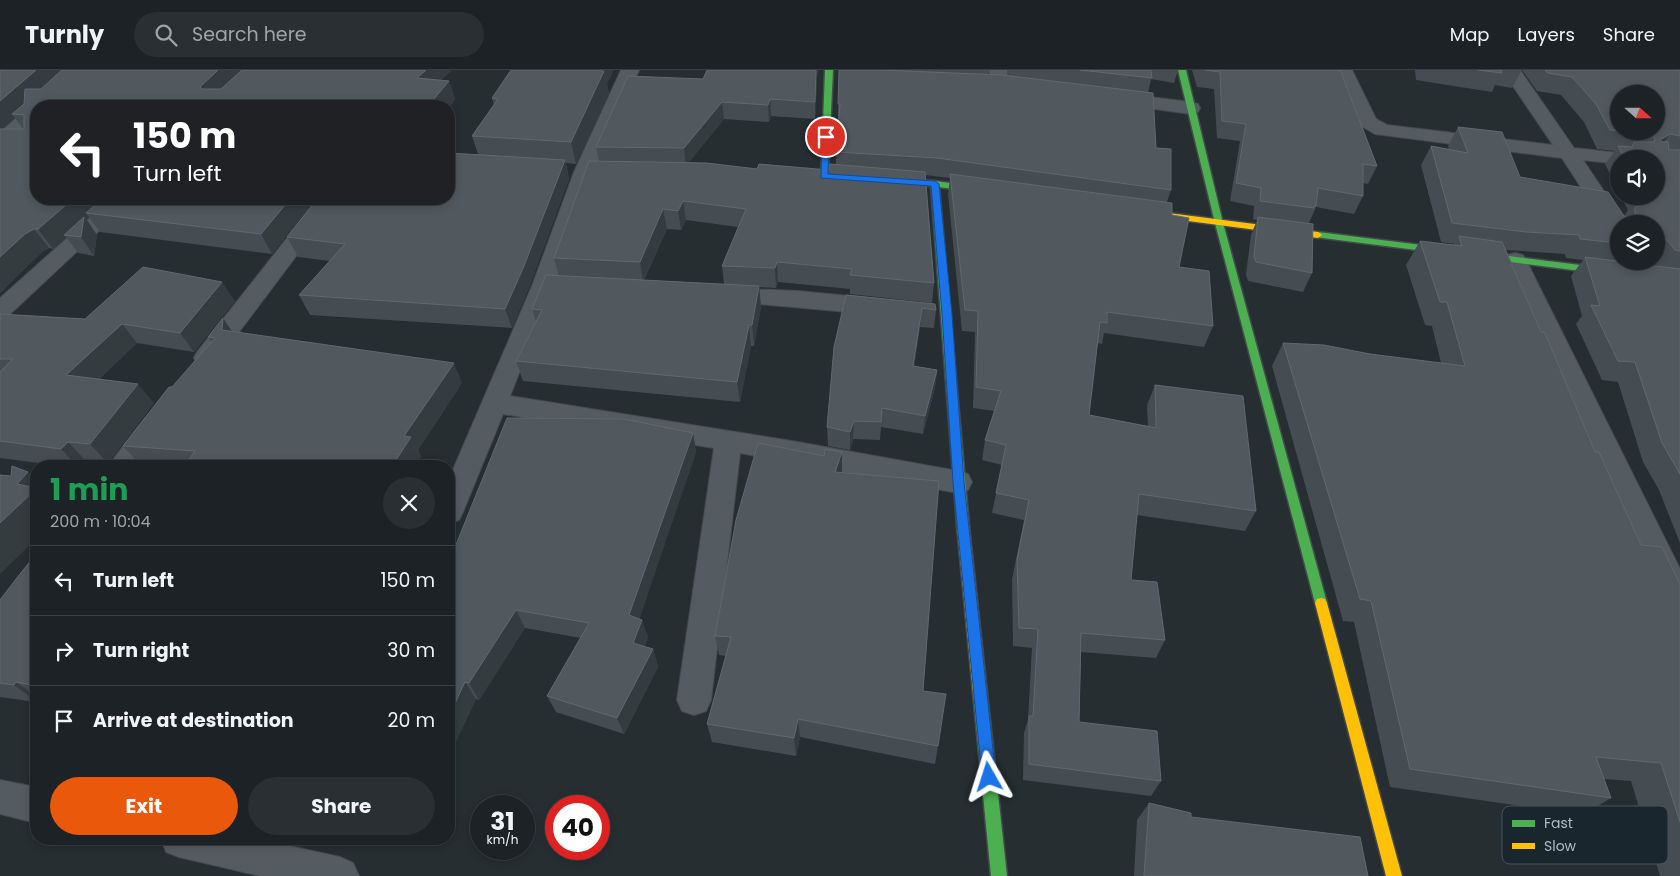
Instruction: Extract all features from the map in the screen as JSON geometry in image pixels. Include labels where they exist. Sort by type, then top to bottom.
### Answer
[{"type":"street","points":[[455,498],[495,403],[553,286],[584,172],[630,70]]},
{"type":"street","points":[[1182,70],[1219,223],[1394,876]]},
{"type":"street","points":[[1343,70],[1368,122],[1382,130],[1610,157]]},
{"type":"street","points":[[1511,70],[1610,216]]},
{"type":"street","points":[[824,176],[828,74],[847,79]]},
{"type":"street","points":[[981,84],[999,77],[1048,91]]},
{"type":"street","points":[[1096,96],[1191,108]]},
{"type":"street","points":[[2,139],[30,116]]},
{"type":"street","points":[[2,139],[28,140]]},
{"type":"street","points":[[804,176],[935,184],[1003,193]]},
{"type":"street","points":[[935,184],[938,313],[958,482],[999,876]]},
{"type":"street","points":[[0,311],[115,205]]},
{"type":"street","points":[[195,372],[324,205]]},
{"type":"street","points":[[1141,212],[1515,260],[1654,273]]},
{"type":"street","points":[[1515,260],[1680,600]]},
{"type":"street","points":[[700,294],[798,299],[900,310]]},
{"type":"street","points":[[495,403],[728,441],[958,482]]},
{"type":"street","points":[[127,460],[165,411]]},
{"type":"street","points":[[694,700],[728,441]]},
{"type":"street","points":[[0,797],[30,804]]},
{"type":"street","points":[[233,845],[278,850],[340,876]]},
{"type":"building","points":[[0,70],[36,70],[0,101]]},
{"type":"building","points":[[62,70],[218,70],[200,87],[202,89],[221,89],[242,70],[426,70],[417,78],[449,81],[433,100],[30,100],[30,205],[66,205],[38,229],[25,234],[0,257],[0,129],[24,129],[24,115],[12,114],[24,104],[25,89],[41,89]]},
{"type":"building","points":[[511,70],[604,71],[571,142],[472,136],[498,99],[492,98]]},
{"type":"building","points":[[707,70],[816,70],[815,102],[770,99],[768,105],[722,102],[684,148],[596,147],[628,76],[703,79]]},
{"type":"building","points":[[839,70],[1002,75],[1153,93],[1156,148],[1171,149],[1171,190],[937,158],[836,152],[840,104],[838,104]]},
{"type":"building","points":[[1080,70],[1151,70],[1152,78]]},
{"type":"building","points":[[1205,70],[1340,70],[1377,166],[1363,164],[1363,196],[1318,188],[1316,206],[1314,208],[1260,201],[1261,188],[1236,183],[1246,124],[1222,121],[1220,72]]},
{"type":"building","points":[[1478,70],[1501,70],[1502,73]]},
{"type":"building","points":[[1545,70],[1680,70],[1680,136],[1670,134],[1665,137],[1665,85],[1610,85],[1610,130],[1596,104],[1572,77],[1548,73]]},
{"type":"building","points":[[1458,127],[1502,132],[1520,177],[1608,192],[1610,195],[1610,205],[1617,205],[1623,215],[1610,215],[1610,242],[1580,239],[1579,235],[1526,232],[1452,223],[1431,146],[1468,153]]},
{"type":"building","points":[[1655,140],[1660,140],[1668,142],[1669,150],[1680,150],[1680,251],[1675,250],[1665,240],[1665,215],[1635,215],[1635,207],[1642,205],[1665,205],[1665,150],[1620,150],[1618,146],[1632,147],[1634,142],[1654,142]]},
{"type":"building","points":[[455,153],[565,160],[524,266],[505,309],[299,295],[345,244],[287,237],[312,205],[455,205]]},
{"type":"building","points":[[589,161],[707,163],[757,169],[759,164],[829,170],[830,164],[925,172],[934,283],[850,275],[852,269],[777,262],[775,268],[722,266],[746,209],[683,201],[678,211],[663,209],[640,262],[554,258]]},
{"type":"building","points":[[950,174],[1172,203],[1172,215],[1189,218],[1179,267],[1209,271],[1213,326],[1107,312],[1107,323],[1100,322],[1089,415],[1156,428],[1155,385],[1243,396],[1256,511],[1139,494],[1131,580],[1157,582],[1165,640],[1081,633],[1079,722],[1157,731],[1161,781],[1029,764],[1029,716],[1033,716],[1038,629],[1019,628],[1017,560],[1029,500],[996,493],[1006,445],[985,440],[1001,391],[976,387],[978,311],[965,310]]},
{"type":"building","points":[[95,205],[285,205],[261,234],[86,213]]},
{"type":"building","points":[[84,217],[81,237],[64,235]]},
{"type":"building","points":[[1258,217],[1313,224],[1312,273],[1256,262],[1254,257]]},
{"type":"building","points":[[1459,236],[1502,242],[1541,332],[1545,333],[1595,452],[1599,452],[1641,545],[1662,547],[1680,584],[1680,822],[1661,763],[1596,757],[1611,798],[1410,769],[1371,601],[1360,599],[1283,343],[1324,345],[1370,354],[1465,366],[1447,302],[1440,302],[1420,241],[1462,246]]},
{"type":"building","points":[[1585,257],[1610,260],[1610,270],[1665,270],[1665,267],[1680,269],[1680,474],[1662,443],[1635,362],[1618,361],[1591,305],[1600,306]]},
{"type":"building","points":[[143,267],[222,282],[180,333],[122,324],[66,375],[138,384],[90,444],[68,442],[61,449],[0,441],[0,372],[13,359],[0,359],[0,314],[85,319]]},
{"type":"building","points":[[546,275],[759,286],[752,325],[749,325],[737,382],[516,361],[542,310],[532,309]]},
{"type":"building","points":[[846,295],[935,304],[936,310],[922,308],[913,366],[937,370],[925,416],[882,408],[881,422],[854,421],[850,432],[827,427],[834,347]]},
{"type":"building","points":[[223,318],[222,330],[454,363],[404,436],[411,437],[396,460],[188,460],[195,451],[123,446],[169,387],[172,387],[215,338],[208,337]]},
{"type":"building","points":[[507,418],[624,419],[693,433],[629,615],[642,620],[633,643],[653,649],[617,718],[547,696],[589,623],[516,610],[469,683],[465,682],[455,703],[455,547]]},
{"type":"building","points":[[758,443],[824,456],[825,449],[842,452],[835,472],[939,481],[923,691],[946,694],[938,746],[798,719],[794,738],[707,724],[731,637],[715,636],[736,520]]},
{"type":"building","points":[[12,466],[28,472],[17,484],[30,487],[30,495],[0,523],[0,475],[11,476]]},
{"type":"building","points":[[30,562],[30,685],[16,682],[14,685],[0,683],[0,600]]},
{"type":"building","points":[[1149,803],[1191,813],[1191,817],[1360,837],[1368,876],[1144,876]]},
{"type":"traffic: fast","points":[[829,70],[824,176],[935,184],[987,191]]},
{"type":"traffic: fast","points":[[1182,70],[1219,223],[1321,603]]},
{"type":"traffic: fast","points":[[935,184],[963,526]]},
{"type":"traffic: fast","points":[[1318,235],[1651,277],[1646,270]]},
{"type":"traffic: fast","points":[[980,693],[999,876]]},
{"type":"traffic: slow","points":[[1153,214],[1318,235]]},
{"type":"traffic: slow","points":[[963,526],[980,693]]},
{"type":"traffic: slow","points":[[1321,603],[1394,876]]},
{"type":"route","points":[[826,137],[824,176],[935,184],[947,314],[958,482],[989,777]]}]
